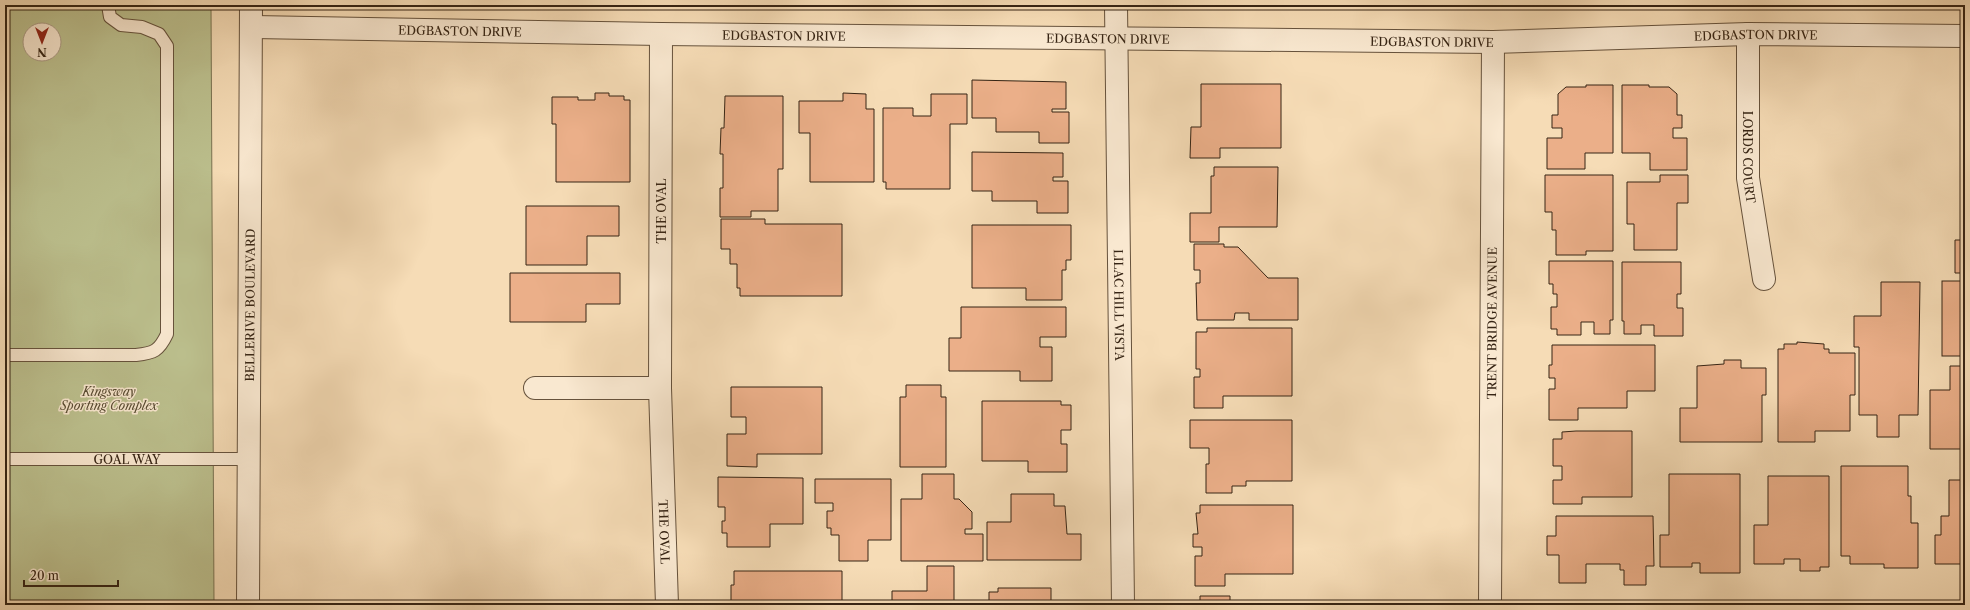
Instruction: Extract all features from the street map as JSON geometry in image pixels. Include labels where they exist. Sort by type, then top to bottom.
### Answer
[{"type":"street","name":"BELLERIVE BOULEVARD","points":[[248,605],[251,5]]},
{"type":"street","name":"LILAC HILL VISTA","points":[[1116,5],[1123,605]]},
{"type":"street","name":"EDGBASTON DRIVE","points":[[251,28],[661,34],[1492,42],[1748,34],[1965,36]]},
{"type":"street","name":"THE OVAL","points":[[661,34],[660,388],[667,605]]},
{"type":"street","name":"LORDS COURT","points":[[1748,34],[1748,178],[1764,279]]},
{"type":"street","name":"TRENT BRIDGE AVENUE","points":[[1490,605],[1492,42]]},
{"type":"street","points":[[535,388],[660,388]]},
{"type":"lane","points":[[5,355],[136,355],[151,353],[161,346],[167,334],[167,46],[159,34],[142,28],[121,25],[110,17],[108,5]]},
{"type":"lane","name":"GOAL WAY","points":[[5,459],[248,459]]},
{"type":"green space","name":"Kingsway Sporting Complex","points":[[5,5],[211,5],[214,605],[5,605]]},
{"type":"building","points":[[972,80],[1066,82],[1066,109],[1052,109],[1052,112],[1069,112],[1069,143],[1039,143],[1039,132],[996,132],[996,118],[972,118]]},
{"type":"building","points":[[1201,84],[1281,84],[1281,148],[1220,148],[1220,158],[1190,158],[1191,127],[1201,127]]},
{"type":"building","points":[[1586,85],[1613,85],[1613,153],[1585,153],[1585,169],[1547,169],[1547,138],[1562,138],[1562,128],[1552,128],[1552,115],[1558,115],[1558,94],[1566,87],[1586,87]]},
{"type":"building","points":[[1622,85],[1669,87],[1677,94],[1677,115],[1682,115],[1682,128],[1673,128],[1673,138],[1687,138],[1687,170],[1650,170],[1650,153],[1622,153]]},
{"type":"building","points":[[595,93],[609,93],[609,96],[624,96],[624,100],[630,100],[630,182],[556,182],[556,124],[552,124],[552,97],[578,97],[578,100],[595,100]]},
{"type":"building","points":[[843,93],[866,94],[866,109],[874,109],[874,182],[810,182],[810,133],[799,133],[799,101],[843,101]]},
{"type":"building","points":[[931,94],[967,94],[967,124],[950,124],[950,189],[886,189],[886,182],[883,182],[883,108],[913,108],[913,116],[931,116]]},
{"type":"building","points":[[725,96],[783,96],[783,169],[778,169],[778,211],[751,211],[751,217],[720,217],[720,188],[723,188],[723,154],[720,154],[721,128],[724,128]]},
{"type":"building","points":[[972,152],[1063,153],[1063,177],[1053,177],[1053,181],[1068,181],[1068,213],[1037,213],[1037,201],[992,201],[992,191],[972,191]]},
{"type":"building","points":[[1214,167],[1278,167],[1277,227],[1219,227],[1219,242],[1190,242],[1190,213],[1211,213],[1211,176],[1214,176]]},
{"type":"building","points":[[1545,175],[1613,175],[1613,251],[1586,251],[1586,255],[1556,255],[1556,230],[1552,230],[1552,212],[1545,212]]},
{"type":"building","points":[[1660,175],[1688,175],[1688,203],[1677,203],[1677,250],[1634,250],[1634,224],[1627,224],[1627,182],[1660,182]]},
{"type":"building","points":[[1961,201],[1965,201],[1965,273],[1955,273],[1955,240],[1961,240]]},
{"type":"building","points":[[526,206],[619,206],[619,236],[587,236],[587,265],[526,265]]},
{"type":"building","points":[[721,219],[765,219],[765,224],[842,224],[842,296],[740,296],[740,288],[737,288],[737,264],[730,264],[730,249],[721,249]]},
{"type":"building","points":[[972,225],[1071,225],[1071,260],[1066,260],[1066,270],[1062,270],[1062,300],[1026,300],[1026,288],[972,288]]},
{"type":"building","points":[[1194,244],[1224,244],[1224,247],[1238,247],[1268,278],[1298,278],[1298,320],[1249,320],[1249,313],[1235,313],[1234,320],[1197,320],[1196,283],[1200,283],[1200,270],[1194,270]]},
{"type":"building","points":[[1549,261],[1613,261],[1613,320],[1610,320],[1610,334],[1594,334],[1594,322],[1581,322],[1581,335],[1557,335],[1557,329],[1551,329],[1551,307],[1557,307],[1557,294],[1553,294],[1553,284],[1549,284]]},
{"type":"building","points":[[1622,262],[1681,262],[1681,294],[1677,294],[1677,308],[1683,308],[1683,336],[1654,336],[1654,325],[1641,325],[1641,334],[1624,334],[1624,321],[1622,321]]},
{"type":"building","points":[[510,273],[620,273],[620,304],[586,304],[586,322],[510,322]]},
{"type":"building","points":[[1942,281],[1965,281],[1965,356],[1942,356]]},
{"type":"building","points":[[1881,282],[1920,282],[1918,415],[1899,415],[1899,437],[1877,437],[1877,415],[1859,415],[1859,347],[1854,347],[1854,316],[1881,316]]},
{"type":"building","points":[[961,307],[1066,307],[1066,337],[1040,337],[1040,347],[1052,347],[1052,381],[1020,381],[1020,371],[949,371],[949,338],[961,338]]},
{"type":"building","points":[[1207,328],[1292,328],[1292,396],[1223,396],[1223,408],[1194,408],[1194,377],[1200,377],[1200,369],[1196,369],[1196,332],[1207,332]]},
{"type":"building","points":[[1797,342],[1824,344],[1824,349],[1829,349],[1829,353],[1855,353],[1855,395],[1850,395],[1850,431],[1815,431],[1815,442],[1778,442],[1778,349],[1784,349],[1784,344],[1797,344]]},
{"type":"building","points":[[1552,345],[1655,345],[1655,391],[1627,391],[1627,408],[1578,408],[1578,420],[1549,420],[1549,389],[1555,389],[1555,378],[1549,378],[1549,365],[1552,365]]},
{"type":"building","points":[[1724,360],[1741,360],[1741,368],[1766,368],[1766,395],[1762,395],[1762,442],[1680,442],[1680,408],[1697,408],[1697,366],[1724,364]]},
{"type":"building","points":[[1950,366],[1965,366],[1965,449],[1930,449],[1930,390],[1950,390]]},
{"type":"building","points":[[906,385],[941,385],[941,397],[946,397],[946,467],[900,467],[900,397],[906,397]]},
{"type":"building","points":[[731,387],[822,387],[822,454],[757,454],[757,467],[727,466],[727,434],[746,434],[746,417],[731,417]]},
{"type":"building","points":[[982,401],[1061,401],[1061,405],[1071,405],[1071,430],[1061,430],[1061,444],[1067,444],[1067,472],[1028,472],[1028,461],[982,461]]},
{"type":"building","points":[[1190,420],[1292,420],[1292,481],[1246,481],[1246,486],[1232,486],[1232,493],[1206,493],[1206,464],[1209,464],[1209,448],[1190,448]]},
{"type":"building","points":[[1632,431],[1632,497],[1582,497],[1582,504],[1553,504],[1553,480],[1562,480],[1562,466],[1553,466],[1553,439],[1562,439],[1562,432]]},
{"type":"building","points":[[1841,466],[1908,466],[1908,496],[1911,496],[1911,523],[1918,523],[1918,568],[1884,568],[1884,564],[1850,564],[1850,556],[1841,556]]},
{"type":"building","points":[[922,474],[954,474],[954,499],[959,499],[972,512],[972,529],[965,529],[965,534],[983,534],[983,561],[901,561],[901,499],[922,499]]},
{"type":"building","points":[[1669,474],[1740,474],[1740,573],[1700,573],[1700,563],[1692,563],[1692,567],[1660,567],[1660,535],[1669,535]]},
{"type":"building","points":[[1768,476],[1829,476],[1829,567],[1820,567],[1820,571],[1800,571],[1800,559],[1784,559],[1784,564],[1754,564],[1754,525],[1768,525]]},
{"type":"building","points":[[718,477],[803,478],[803,524],[770,524],[770,547],[727,547],[727,533],[722,533],[722,521],[725,521],[725,507],[718,507]]},
{"type":"building","points":[[815,479],[891,479],[891,540],[868,540],[868,561],[839,561],[839,535],[831,535],[831,528],[827,528],[827,511],[833,511],[833,503],[815,503]]},
{"type":"building","points":[[1949,480],[1965,480],[1965,564],[1935,564],[1935,535],[1941,535],[1941,516],[1949,516]]},
{"type":"building","points":[[1011,494],[1054,494],[1054,506],[1065,506],[1067,534],[1081,534],[1081,560],[987,560],[987,522],[1011,522]]},
{"type":"building","points":[[1200,505],[1293,505],[1293,574],[1225,574],[1225,586],[1195,586],[1195,556],[1202,556],[1202,547],[1193,547],[1193,534],[1198,534],[1196,513],[1200,513]]},
{"type":"building","points":[[1556,516],[1653,516],[1654,566],[1646,566],[1646,585],[1624,585],[1624,570],[1620,570],[1620,564],[1586,564],[1586,583],[1559,583],[1559,555],[1547,555],[1547,536],[1556,536]]},
{"type":"building","points":[[927,566],[954,566],[954,605],[892,605],[892,591],[927,591]]},
{"type":"building","points":[[734,571],[842,571],[842,605],[739,605],[739,603],[731,603],[731,585],[734,585]]},
{"type":"building","points":[[998,588],[1051,588],[1051,605],[998,605],[998,603],[989,603],[989,592],[998,592]]},
{"type":"building","points":[[1200,596],[1230,596],[1230,604],[1283,605],[1200,605]]}]
